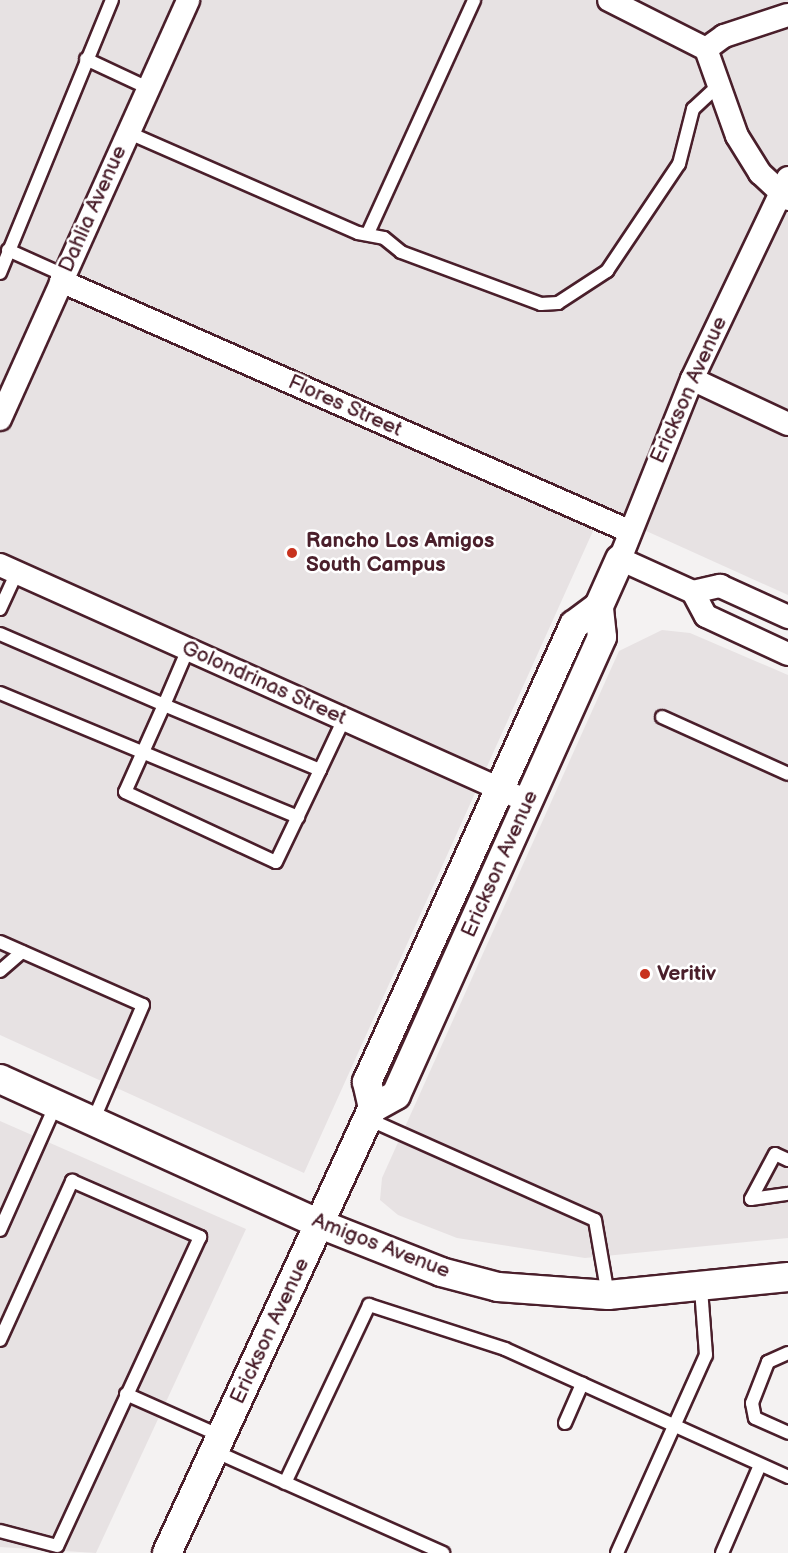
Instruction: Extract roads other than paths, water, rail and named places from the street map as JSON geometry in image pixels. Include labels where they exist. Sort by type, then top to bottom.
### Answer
[{"type":"street","name":"Dahlia Avenue","points":[[0,419],[188,0]]},
{"type":"street","points":[[609,0],[706,50],[737,136],[785,190]]},
{"type":"street","points":[[706,50],[724,36],[788,15]]},
{"type":"street","name":"Erickson Avenue","points":[[169,1551],[370,1113],[367,1082],[499,788],[574,625],[599,606],[692,379],[785,190]]},
{"type":"street","name":"Flores Street","points":[[62,278],[629,531]]},
{"type":"street","points":[[692,379],[788,424]]},
{"type":"street","points":[[620,559],[693,592],[720,586],[788,617]]},
{"type":"street","name":"Golondrinas Street","points":[[8,569],[529,802]]},
{"type":"street","points":[[693,592],[706,616],[788,654]]},
{"type":"street","name":"Erickson Avenue","points":[[370,1113],[396,1095],[529,802],[603,637],[599,606]]},
{"type":"street","name":"Amigos Avenue","points":[[0,1079],[320,1224],[441,1272],[498,1287],[608,1295],[701,1289],[788,1276]]},
{"type":"lane","points":[[0,272],[69,95],[112,0]]},
{"type":"lane","points":[[368,233],[474,0]]},
{"type":"lane","points":[[86,59],[148,88]]},
{"type":"lane","points":[[127,132],[368,233],[401,252],[541,304],[558,303],[607,271],[679,164],[693,110],[719,85]]},
{"type":"lane","points":[[8,250],[62,278]]},
{"type":"lane","points":[[0,609],[8,569]]},
{"type":"lane","points":[[0,634],[320,770]]},
{"type":"lane","points":[[188,649],[125,792],[276,862],[344,719]]},
{"type":"lane","points":[[0,693],[298,817]]},
{"type":"lane","points":[[662,717],[788,774]]},
{"type":"lane","points":[[0,942],[144,1005],[93,1121]]},
{"type":"lane","points":[[0,971],[22,952]]},
{"type":"lane","points":[[0,1230],[56,1104]]},
{"type":"lane","points":[[370,1113],[595,1220],[608,1295]]},
{"type":"lane","points":[[788,1160],[775,1154],[751,1199],[788,1194]]},
{"type":"lane","points":[[0,1340],[72,1181],[200,1237],[57,1546],[0,1532]]},
{"type":"lane","points":[[617,1553],[709,1342],[701,1289]]},
{"type":"lane","points":[[285,1483],[369,1305],[505,1349],[788,1477]]},
{"type":"lane","points":[[788,1353],[768,1362],[752,1403],[755,1418],[788,1433]]},
{"type":"lane","points":[[565,1423],[582,1384]]},
{"type":"lane","points":[[126,1394],[218,1443],[285,1483],[443,1553]]},
{"type":"lane","points":[[722,1553],[760,1465]]},
{"type":"place","name":"Rancho Los Amigos South Campus","points":[[292,553]]},
{"type":"place","name":"Veritiv","points":[[645,974]]}]
